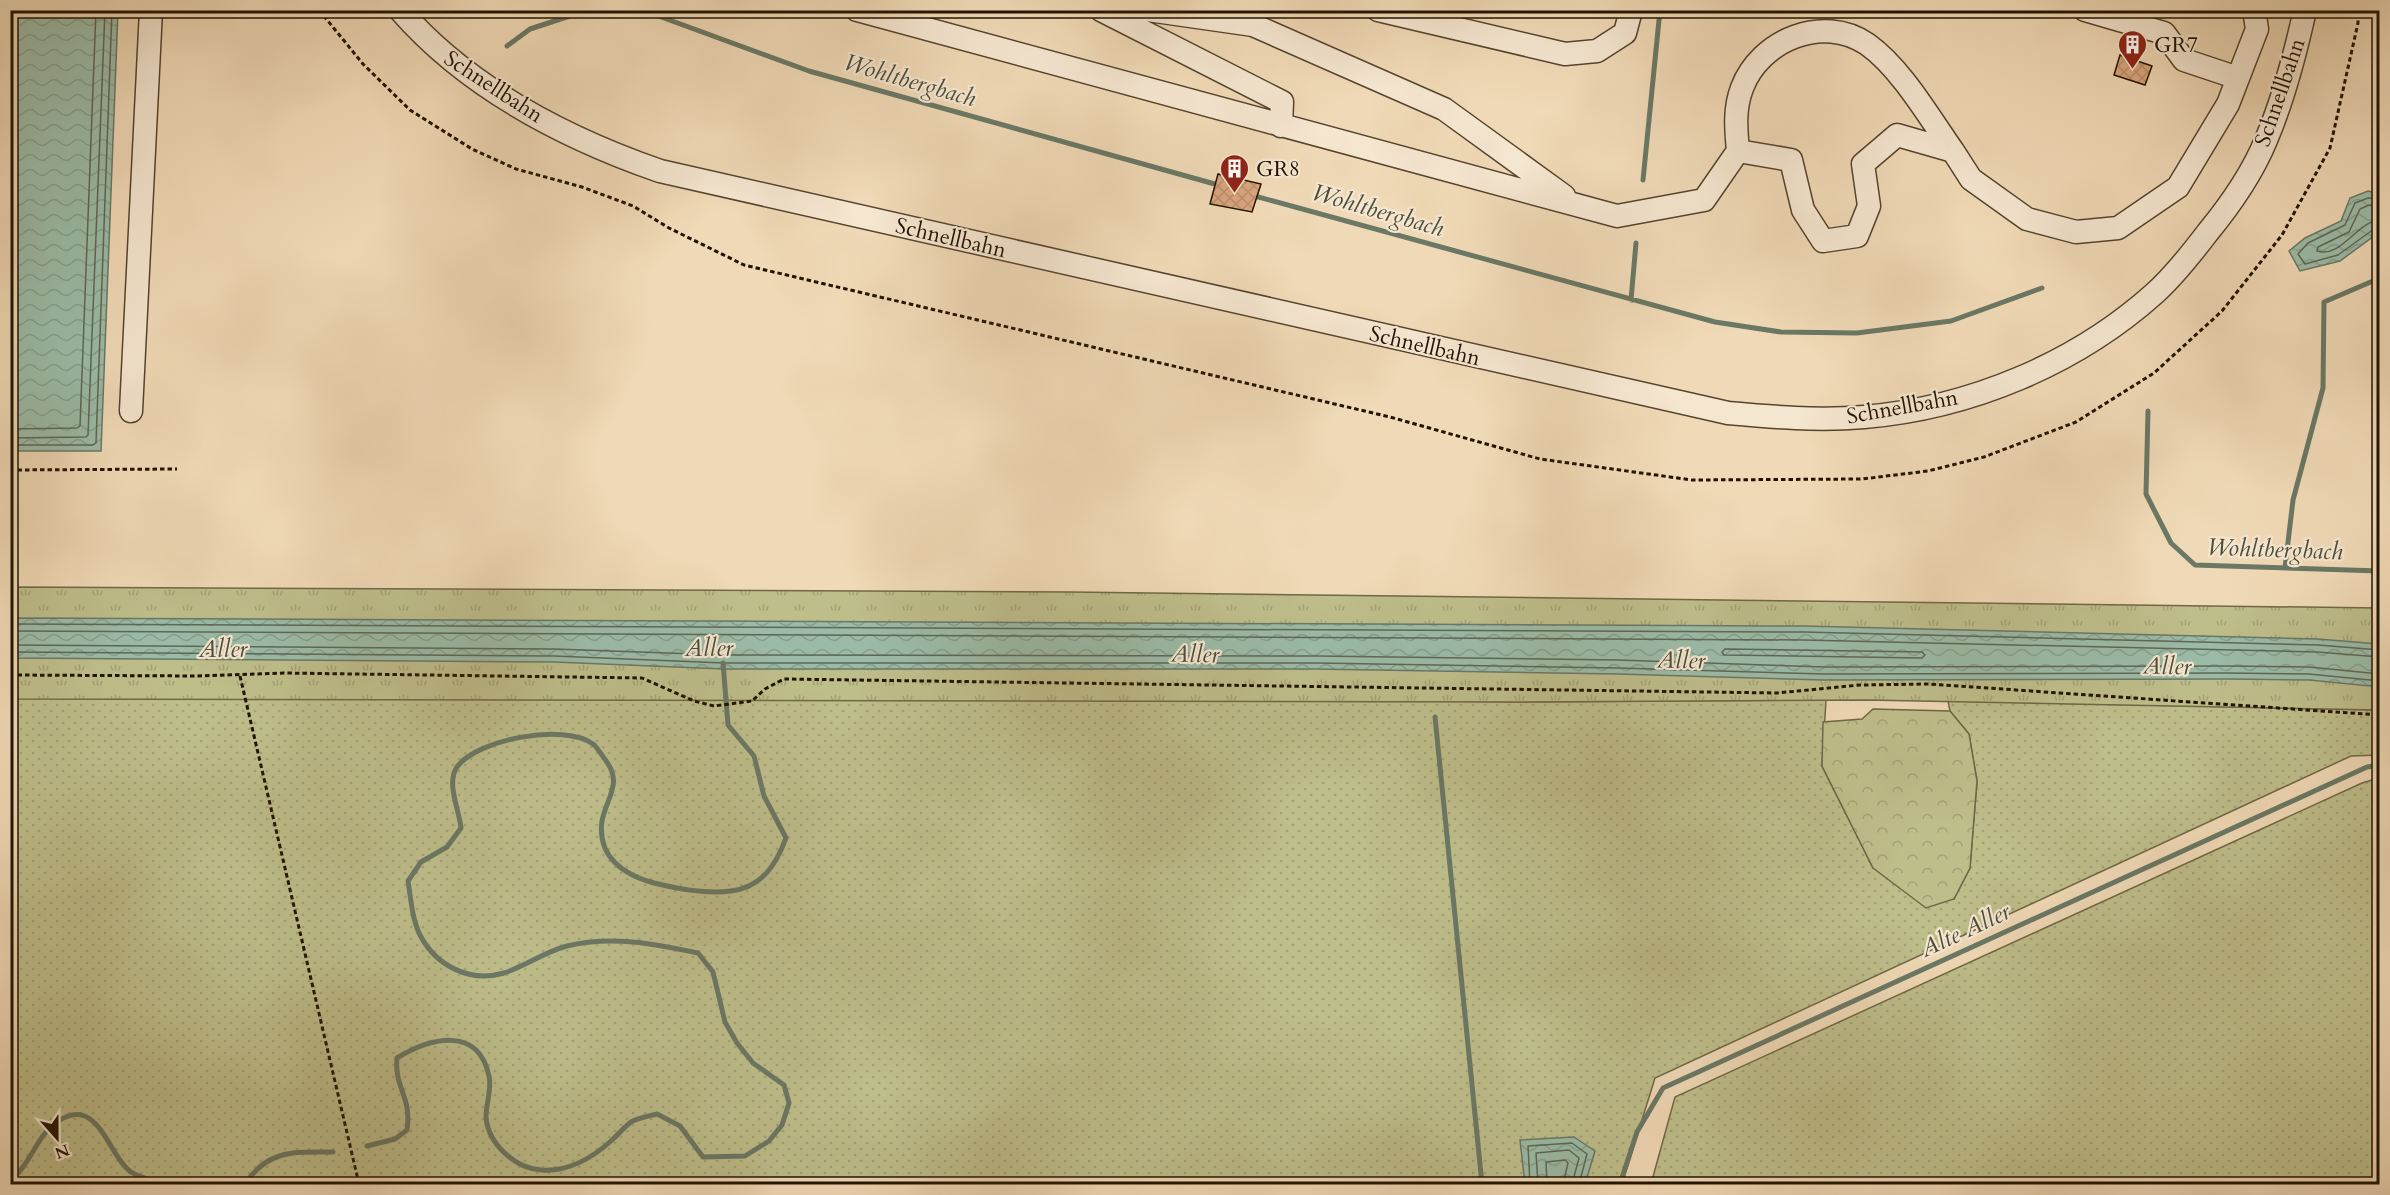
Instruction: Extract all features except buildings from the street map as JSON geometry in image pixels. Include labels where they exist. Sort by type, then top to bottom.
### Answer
[{"type":"street","points":[[131,411],[151,10]]},
{"type":"street","name":"Schnellbahn","points":[[400,10],[420,33],[459,66],[514,103],[611,154],[660,171],[1728,413],[1795,419],[1864,417],[1936,405],[2007,383],[2056,362],[2097,339],[2156,293],[2232,202],[2266,142],[2293,66],[2305,10]]},
{"type":"street","points":[[857,10],[1617,216],[1704,200],[1738,151],[1735,115],[1743,87],[1762,57],[1784,40],[1815,31],[1840,34],[1866,43],[1885,61],[1915,97],[1971,179],[2027,219],[2076,232],[2118,228],[2178,187],[2228,104],[2256,29],[2254,10]]},
{"type":"street","points":[[1101,10],[1282,102],[1281,126]]},
{"type":"street","points":[[1148,10],[1253,25],[1444,109],[1576,205]]},
{"type":"street","points":[[1378,10],[1564,54],[1597,51],[1625,33],[1631,10]]},
{"type":"street","points":[[2085,10],[2164,33],[2184,60],[2238,78]]},
{"type":"street","points":[[1738,151],[1791,160],[1803,210],[1823,241],[1857,236],[1869,206],[1863,165],[1897,135],[1915,97]]},
{"type":"street","points":[[1897,135],[1953,151]]},
{"type":"path","points":[[319,10],[363,64],[410,110],[472,149],[516,169],[582,187],[633,206],[669,228],[744,265],[1390,417],[1540,459],[1692,480],[1777,482],[1862,479],[1928,471],[1984,457],[2076,422],[2154,373],[2223,311],[2282,235],[2330,148],[2358,23],[2358,10]]},
{"type":"path","points":[[10,470],[177,470]]},
{"type":"path","points":[[10,675],[240,676],[284,673],[642,678],[694,701],[714,706],[753,701],[765,689],[784,679],[1777,693],[1860,685],[1929,684],[2379,715]]},
{"type":"path","points":[[240,676],[359,1185]]},
{"type":"green space","points":[[10,587],[1070,592],[2379,608],[2379,710],[1867,700],[1516,702],[11,699]]},
{"type":"green space","points":[[11,681],[1516,702],[1826,700],[1822,766],[1873,868],[1954,899],[1970,868],[1977,781],[1969,734],[1950,711],[1948,701],[2379,710],[2379,755],[2351,756],[1655,1078],[1622,1184],[11,1184]]},
{"type":"green space","points":[[1873,709],[1950,711],[1969,734],[1977,781],[1970,868],[1954,899],[1926,908],[1873,868],[1822,766],[1823,722],[1862,719]]},
{"type":"green space","points":[[2379,778],[2377,808],[2379,1184],[1651,1184],[1675,1097],[2362,783]]},
{"type":"water","points":[[10,11],[118,11],[101,451],[11,451]]},
{"type":"water","points":[[2368,191],[2379,194],[2378,233],[2340,261],[2300,271],[2289,251],[2305,238],[2341,221],[2350,198]]},
{"type":"water","name":"Aller","points":[[11,618],[1804,626],[2318,639],[2379,644],[2380,687],[2309,680],[1824,680],[1315,669],[724,669],[554,662],[11,658]]},
{"type":"water","points":[[1574,1137],[1595,1151],[1585,1184],[1525,1184],[1520,1140]]},
{"type":"waterway","points":[[1643,180],[1660,10]]},
{"type":"waterway","name":"Wohltbergbach","points":[[507,46],[530,29],[579,13],[653,14],[809,71],[1222,186]]},
{"type":"waterway","name":"Wohltbergbach","points":[[1251,195],[1715,322],[1781,332],[1857,333],[1951,321],[2042,288]]},
{"type":"waterway","points":[[1631,300],[1636,243]]},
{"type":"waterway","points":[[2285,568],[2293,500],[2323,388],[2324,302],[2380,278]]},
{"type":"waterway","name":"Wohltbergbach","points":[[2148,411],[2146,494],[2171,543],[2195,565],[2380,571]]},
{"type":"waterway","name":"Aller","points":[[367,1146],[395,1139],[407,1130],[407,1109],[398,1077],[397,1058],[424,1045],[451,1040],[475,1049],[483,1060],[490,1081],[486,1117],[497,1145],[504,1153],[531,1168],[551,1170],[579,1163],[604,1147],[631,1122],[657,1114],[680,1126],[703,1157],[745,1156],[769,1141],[782,1125],[789,1103],[784,1085],[753,1063],[737,1043],[725,1022],[713,972],[698,953],[633,942],[600,941],[567,946],[504,973],[491,976],[467,974],[455,969],[435,955],[420,935],[412,909],[408,881],[421,862],[447,847],[461,828],[453,788],[454,773],[457,767],[467,757],[501,742],[542,735],[580,738],[593,744],[610,767],[613,782],[602,821],[602,834],[608,854],[623,869],[643,880],[702,891],[721,892],[742,889],[759,880],[778,857],[786,838],[764,796],[754,756],[728,725],[723,663]]},
{"type":"waterway","points":[[1435,717],[1482,1184]]},
{"type":"waterway","name":"Alte Aller","points":[[1620,1184],[1637,1132],[1663,1088],[2367,767],[2380,765]]},
{"type":"waterway","points":[[10,1180],[23,1167],[50,1128],[71,1115],[83,1115],[101,1130],[123,1164],[131,1172],[161,1184]]},
{"type":"waterway","points":[[245,1184],[263,1164],[273,1158],[295,1153],[333,1152]]},
{"type":"place","name":"GR7","points":[[2133,70]]},
{"type":"place","name":"GR8","points":[[1235,194]]}]
